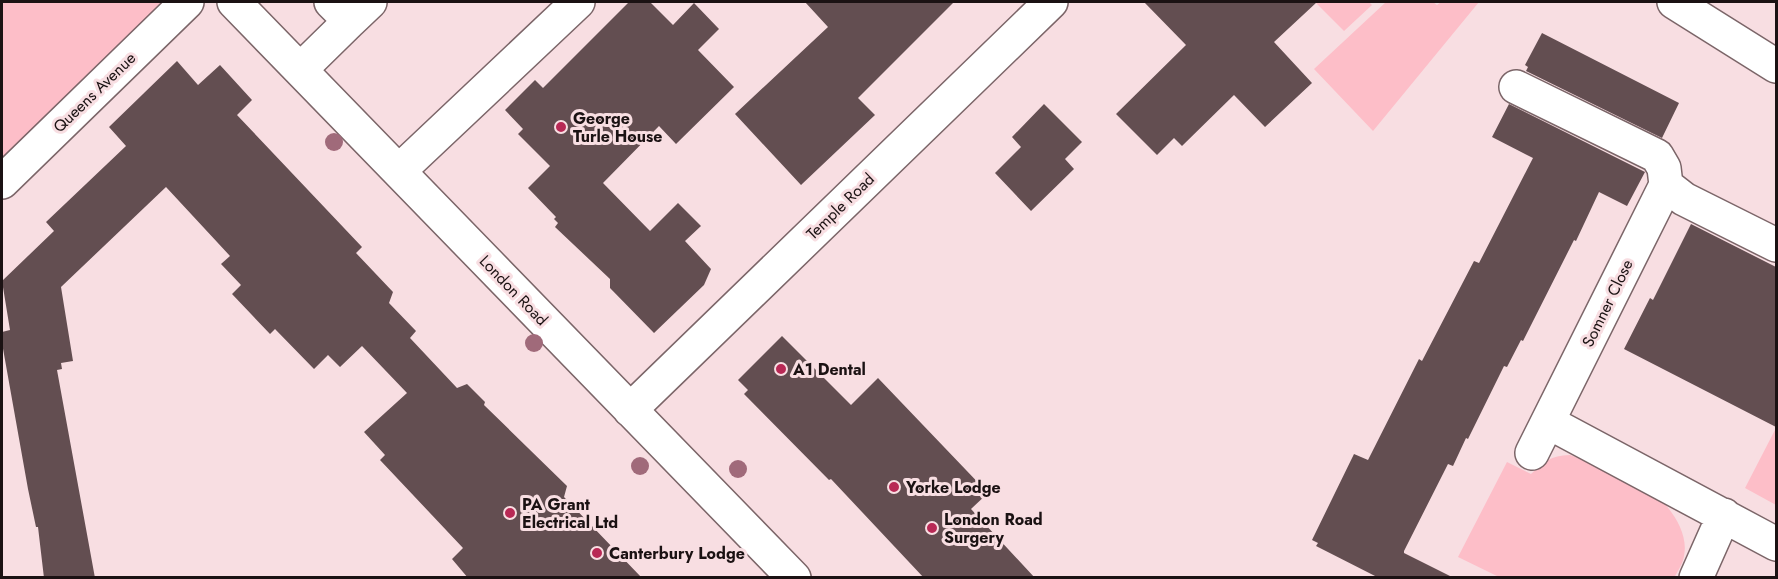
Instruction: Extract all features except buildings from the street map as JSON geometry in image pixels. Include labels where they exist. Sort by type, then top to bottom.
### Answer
[{"type":"street","name":"Queens Avenue","points":[[2,182],[187,2]]},
{"type":"street","name":"London Road","points":[[234,2],[794,578]]},
{"type":"street","points":[[399,171],[578,2]]},
{"type":"street","name":"Temple Road","points":[[630,410],[1051,2]]},
{"type":"street","points":[[1674,2],[1776,66]]},
{"type":"street","points":[[300,70],[350,8]]},
{"type":"street","points":[[1516,87],[1657,156],[1664,168],[1666,185],[1684,199],[1776,245]]},
{"type":"street","name":"Somner Close","points":[[1532,453],[1666,185]]},
{"type":"street","points":[[1548,422],[1776,544]]},
{"type":"street","points":[[1696,578],[1724,515]]},
{"type":"shaded area","points":[[2,2],[187,2],[2,182]]},
{"type":"shaded area","points":[[1315,2],[1369,2],[1372,5],[1344,31]]},
{"type":"shaded area","points":[[1386,2],[1433,2],[1437,5],[1441,2],[1479,2],[1373,131],[1314,69]]},
{"type":"shaded area","points":[[1776,428],[1776,505],[1745,488]]},
{"type":"shaded area","points":[[1570,455],[1665,504],[1674,515],[1683,535],[1685,549],[1674,578],[1499,577],[1458,557],[1507,462],[1531,474],[1548,460]]},
{"type":"place","name":"George Turle House","points":[[561,127]]},
{"type":"place","name":"A1 Dental","points":[[781,369]]},
{"type":"place","name":"Yorke Lodge","points":[[894,487]]},
{"type":"place","name":"PA Grant Electrical Ltd","points":[[510,513]]},
{"type":"place","name":"London Road Surgery","points":[[932,528]]},
{"type":"place","name":"Canterbury Lodge","points":[[597,553]]}]
